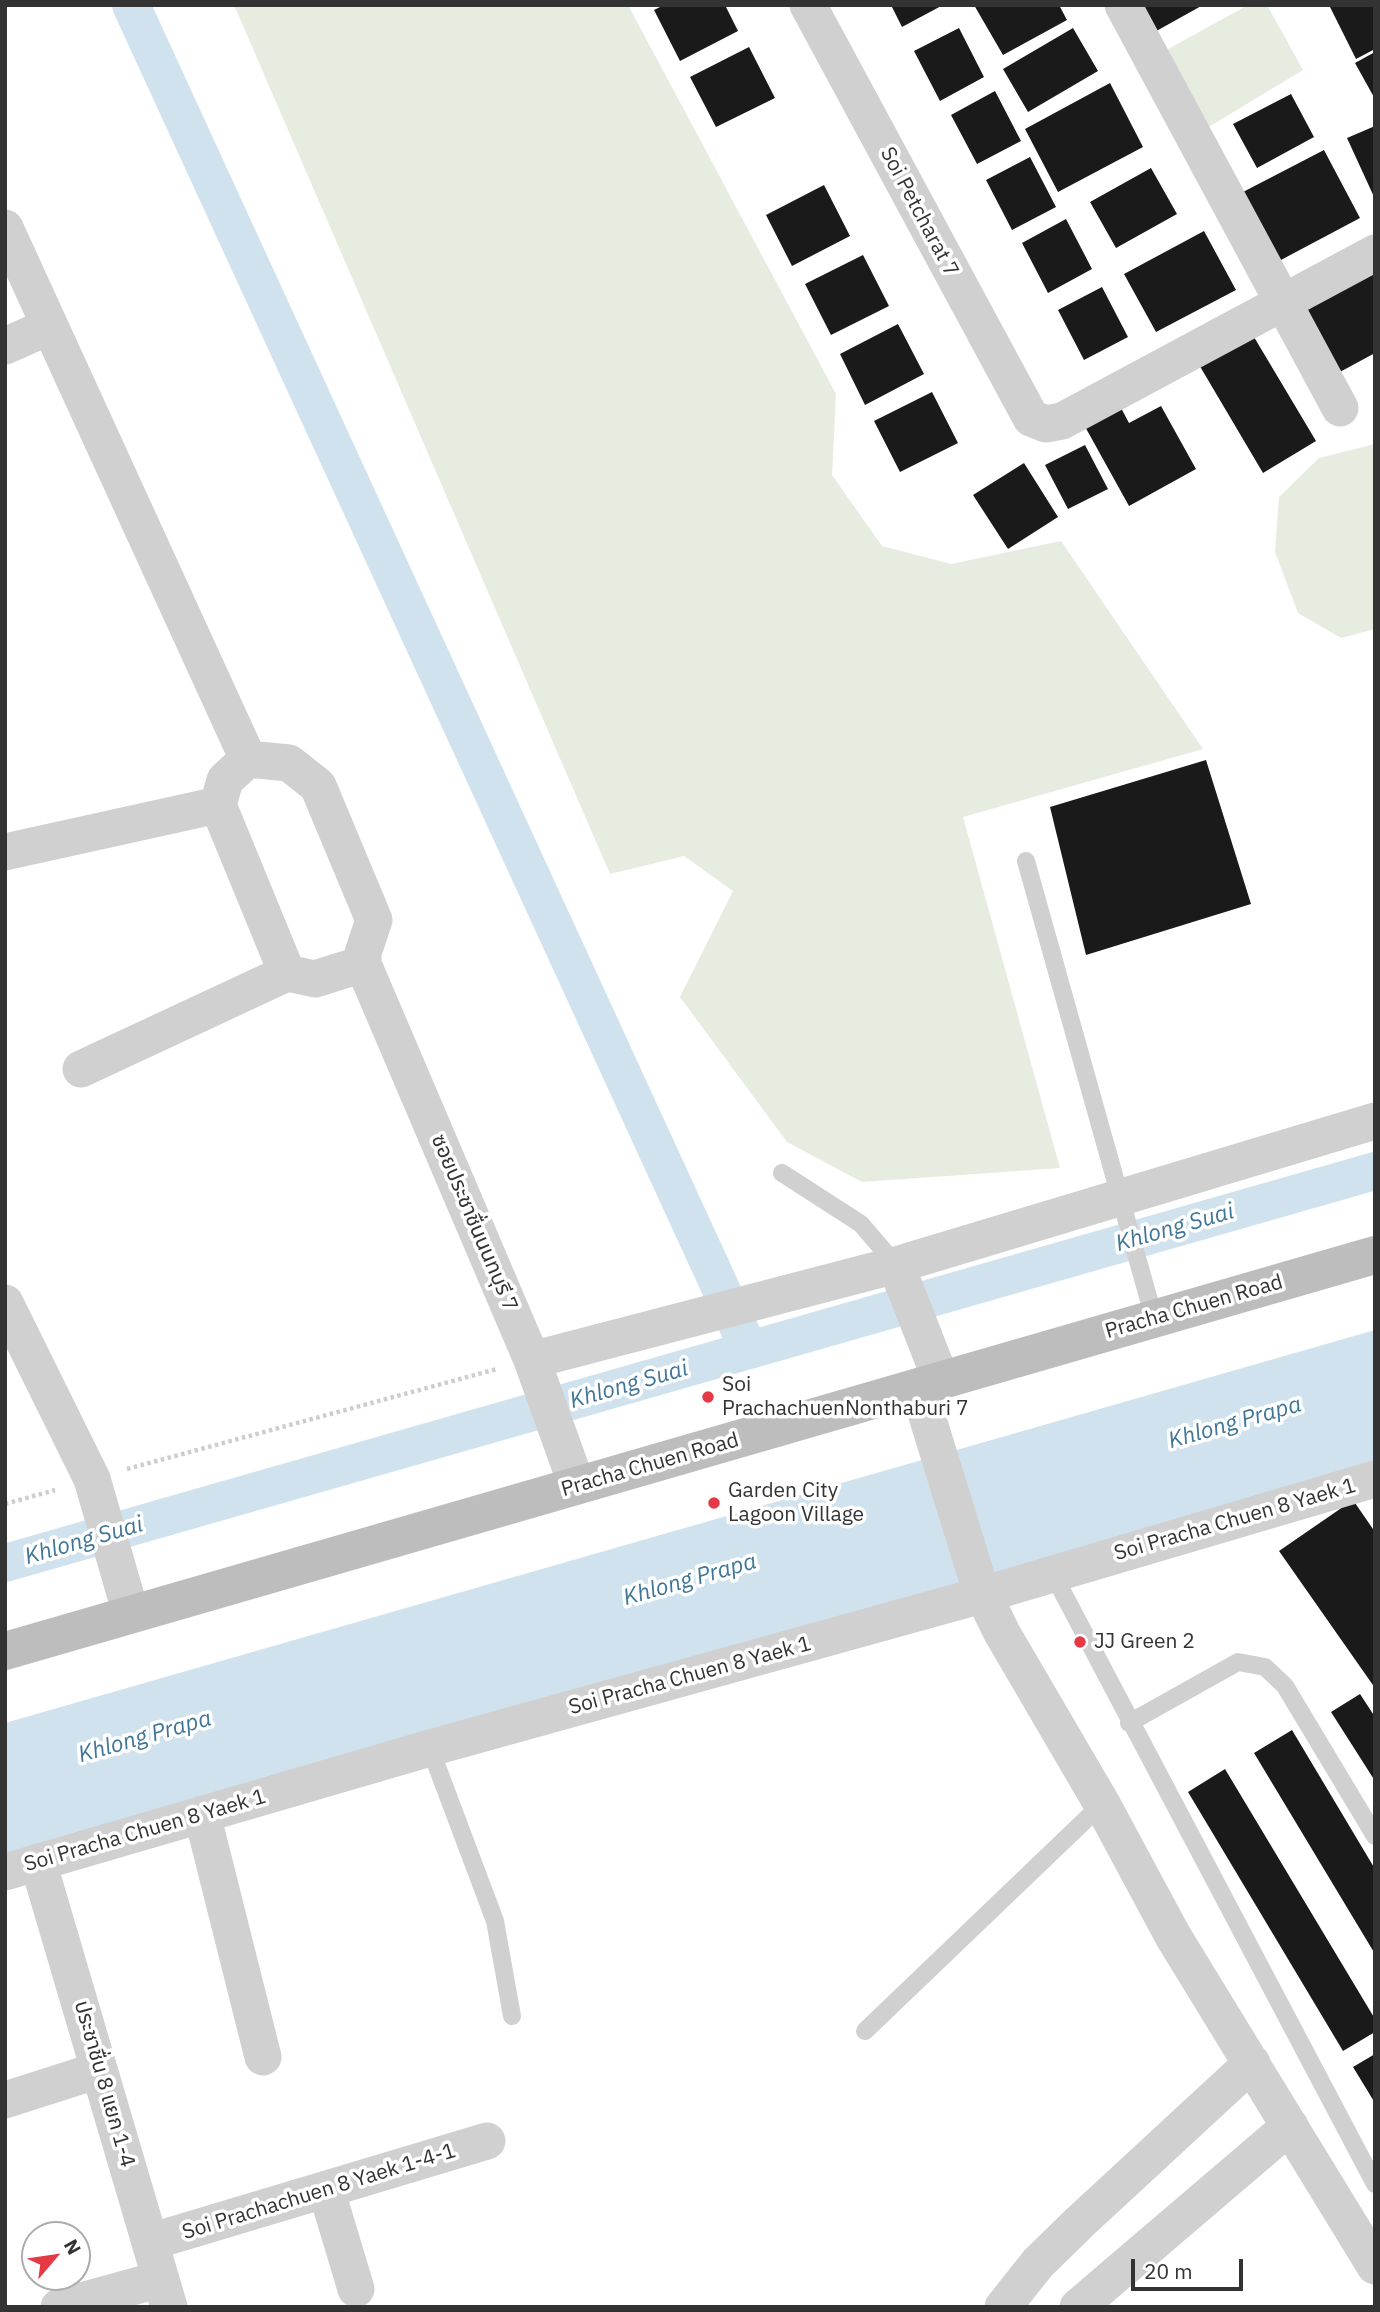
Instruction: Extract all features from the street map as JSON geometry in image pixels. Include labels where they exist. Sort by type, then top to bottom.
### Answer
[{"type":"main road","name":"Pracha Chuen Road","points":[[5,1651],[1375,1255]]},
{"type":"street","name":"Soi Petcharat 7","points":[[808,5],[1031,418],[1046,424],[1062,421],[1284,299]]},
{"type":"street","points":[[1123,5],[1284,299],[1340,408]]},
{"type":"street","points":[[5,228],[248,759]]},
{"type":"street","points":[[1284,299],[1375,253]]},
{"type":"street","points":[[5,346],[50,326]]},
{"type":"street","points":[[82,1069],[287,973],[315,979],[363,964],[363,953],[374,920],[318,786],[289,762],[248,759],[225,780],[218,805],[287,973]]},
{"type":"street","points":[[5,852],[218,805]]},
{"type":"street","name":"ซอยประชาชื่นนนทบุรี 7","points":[[363,964],[535,1370],[577,1486]]},
{"type":"street","points":[[535,1370],[715,1314],[900,1272],[1122,1208],[1375,1121]]},
{"type":"street","points":[[900,1272],[920,1327],[930,1383],[934,1441],[981,1592],[1102,1804],[1173,1936],[1375,2266]]},
{"type":"street","points":[[5,1303],[13,1337],[94,1487],[131,1614]]},
{"type":"street","name":"Soi Pracha Chuen 8 Yaek 1","points":[[22,1867],[430,1748],[1053,1574],[1375,1479]]},
{"type":"street","points":[[202,1814],[263,2057]]},
{"type":"street","name":"ประชาชื่น 8 แยก 1-4","points":[[22,1867],[99,2070],[165,2293]]},
{"type":"street","points":[[1009,2304],[1080,2222],[1251,2063]]},
{"type":"street","points":[[5,2100],[99,2070]]},
{"type":"street","points":[[1078,2307],[1290,2126]]},
{"type":"street","name":"Soi Prachachuen 8 Yaek 1-4-1","points":[[150,2242],[487,2141]]},
{"type":"street","points":[[326,2189],[356,2289]]},
{"type":"street","points":[[59,2307],[165,2293]]},
{"type":"lane","points":[[1026,861],[1154,1318]]},
{"type":"lane","points":[[782,1173],[861,1224],[900,1272]]},
{"type":"lane","points":[[1053,1574],[1129,1723],[1375,2184]]},
{"type":"lane","points":[[1129,1723],[1238,1662],[1265,1667],[1285,1686],[1375,1836]]},
{"type":"lane","points":[[430,1748],[495,1921],[512,2016]]},
{"type":"lane","points":[[865,2031],[1102,1804]]},
{"type":"path","points":[[5,1504],[94,1487],[535,1370]]},
{"type":"shaded area","points":[[234,5],[628,5],[836,394],[832,475],[882,546],[951,564],[1061,541],[1203,749],[963,817],[1060,1168],[862,1182],[787,1142],[680,997],[733,891],[684,856],[610,874]]},
{"type":"shaded area","points":[[1248,5],[1267,5],[1303,70],[1202,131],[1161,53]]},
{"type":"shaded area","points":[[1375,444],[1375,629],[1341,638],[1298,613],[1275,552],[1279,497],[1319,458]]},
{"type":"water","name":"Khlong Prapa","points":[[1375,1330],[1375,1469],[5,1862],[5,1723]]},
{"type":"building","points":[[664,5],[725,5],[738,31],[680,61],[654,10]]},
{"type":"building","points":[[891,5],[943,5],[902,27]]},
{"type":"building","points":[[974,5],[1059,5],[1067,20],[1003,55]]},
{"type":"building","points":[[1136,5],[1203,5],[1151,34]]},
{"type":"building","points":[[1329,5],[1375,5],[1375,49],[1356,59]]},
{"type":"building","points":[[959,28],[984,77],[940,101],[914,51]]},
{"type":"building","points":[[1073,28],[1098,71],[1028,112],[1003,69]]},
{"type":"building","points":[[749,47],[775,98],[716,127],[690,77]]},
{"type":"building","points":[[1375,52],[1375,99],[1355,63]]},
{"type":"building","points":[[1110,83],[1143,147],[1058,192],[1025,129]]},
{"type":"building","points":[[995,91],[1021,141],[977,164],[951,115]]},
{"type":"building","points":[[1291,94],[1314,137],[1257,168],[1233,124]]},
{"type":"building","points":[[1375,126],[1375,199],[1347,138]]},
{"type":"building","points":[[1324,150],[1360,218],[1279,261],[1243,192]]},
{"type":"building","points":[[1030,157],[1056,207],[1012,230],[986,180]]},
{"type":"building","points":[[1151,168],[1177,214],[1116,248],[1090,202]]},
{"type":"building","points":[[824,185],[850,236],[792,266],[766,215]]},
{"type":"building","points":[[1066,219],[1092,269],[1048,293],[1022,243]]},
{"type":"building","points":[[1204,231],[1236,290],[1156,332],[1124,274]]},
{"type":"building","points":[[863,255],[889,306],[831,335],[805,284]]},
{"type":"building","points":[[1375,269],[1375,353],[1338,373],[1302,308]]},
{"type":"building","points":[[1102,287],[1128,337],[1084,360],[1058,310]]},
{"type":"building","points":[[898,324],[924,374],[865,405],[840,354]]},
{"type":"building","points":[[1251,332],[1316,441],[1263,473],[1198,363]]},
{"type":"building","points":[[932,392],[958,443],[900,472],[874,421]]},
{"type":"building","points":[[1119,404],[1129,423],[1161,406],[1196,469],[1129,506],[1083,423]]},
{"type":"building","points":[[1085,445],[1108,489],[1068,509],[1045,465]]},
{"type":"building","points":[[1024,463],[1058,517],[1008,549],[973,495]]},
{"type":"building","points":[[1206,760],[1251,904],[1086,955],[1050,807]]},
{"type":"building","points":[[1353,1500],[1375,1532],[1375,1688],[1279,1551]]},
{"type":"building","points":[[1360,1694],[1375,1717],[1375,1781],[1331,1712]]},
{"type":"building","points":[[1292,1730],[1375,1869],[1375,1954],[1254,1753]]},
{"type":"building","points":[[1225,1769],[1375,2019],[1375,2032],[1343,2051],[1188,1792]]},
{"type":"building","points":[[1375,2054],[1375,2103],[1353,2067]]},
{"type":"waterway","points":[[131,5],[749,1350]]},
{"type":"waterway","name":"Khlong Suai","points":[[5,1563],[1375,1171]]},
{"type":"place","name":"Soi PrachachuenNonthaburi 7","points":[[708,1397]]},
{"type":"place","name":"Garden City Lagoon Village","points":[[714,1503]]},
{"type":"place","name":"JJ Green 2","points":[[1080,1642]]}]
